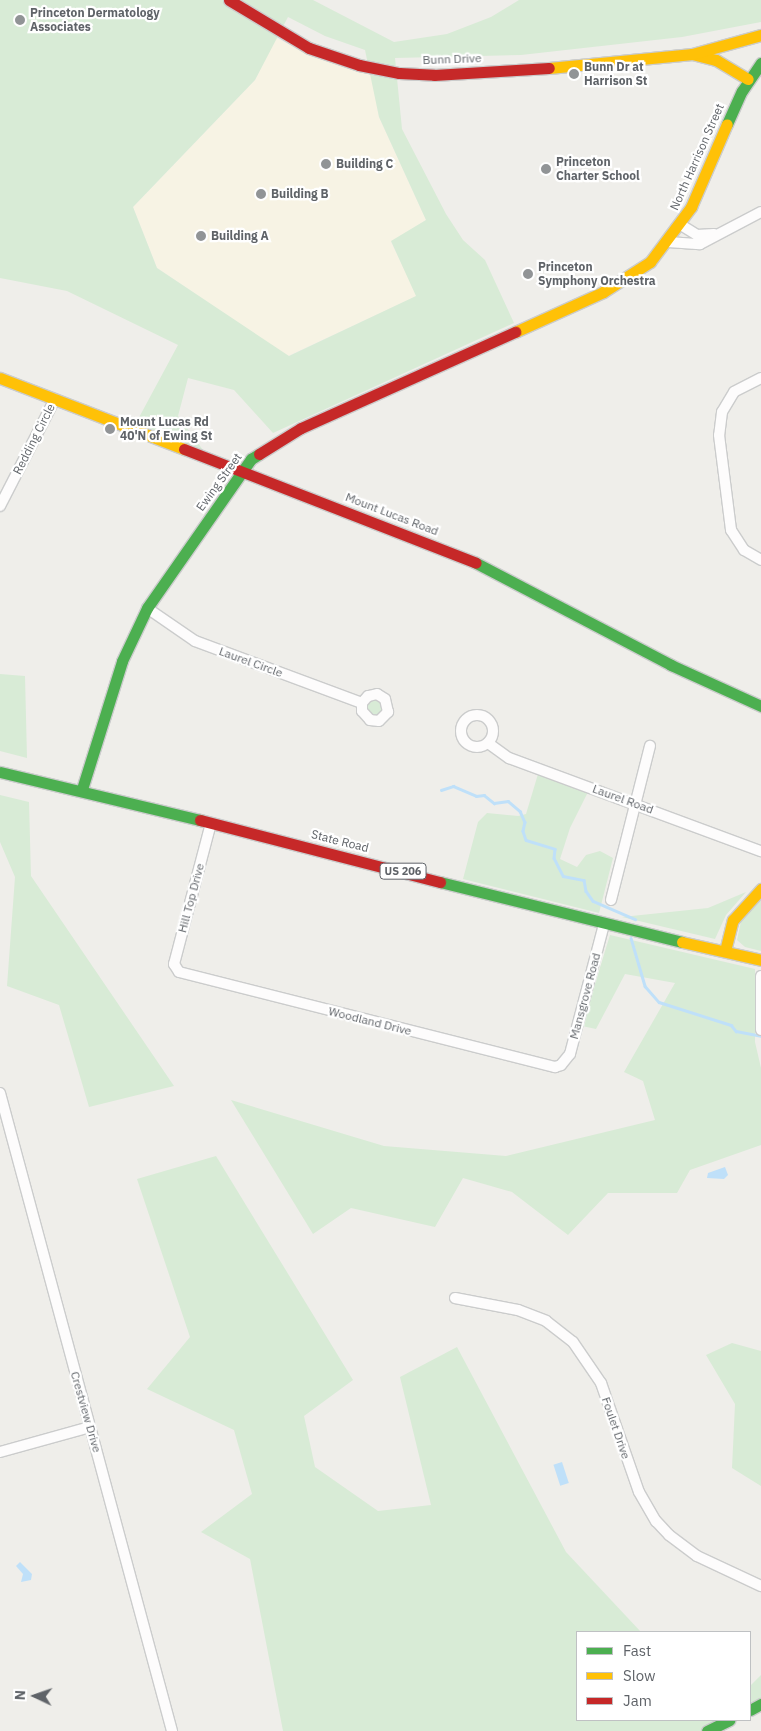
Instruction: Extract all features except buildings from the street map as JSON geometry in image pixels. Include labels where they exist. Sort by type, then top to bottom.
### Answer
[{"type":"main road","name":"Bunn Drive","points":[[229,0],[309,48],[352,63],[399,73],[434,74],[560,66],[692,54],[761,35]]},
{"type":"main road","name":"Bunn Drive","points":[[692,54],[716,60],[748,79]]},
{"type":"main road","name":"North Harrison Street","points":[[603,292],[650,262],[681,225],[700,188],[748,79],[761,62]]},
{"type":"main road","name":"Ewing Street","points":[[82,789],[119,669],[147,608],[241,471],[266,448],[301,428],[603,292]]},
{"type":"main road","name":"Mount Lucas Road","points":[[0,378],[475,562],[671,665],[761,706]]},
{"type":"main road","name":"State Road","points":[[0,772],[82,789],[604,924],[761,960]]},
{"type":"main road","points":[[724,951],[734,920],[744,905],[761,889]]},
{"type":"main road","points":[[708,1731],[728,1721]]},
{"type":"street","points":[[668,242],[700,244],[761,212]]},
{"type":"street","points":[[681,225],[697,235],[720,232]]},
{"type":"street","points":[[761,378],[734,392],[722,412],[719,435],[731,530],[744,550],[761,560]]},
{"type":"street","name":"Redding Circle","points":[[0,506],[55,399]]},
{"type":"street","name":"Laurel Circle","points":[[147,608],[195,641],[362,703]]},
{"type":"street","name":"Laurel Road","points":[[488,743],[509,758],[761,851]]},
{"type":"street","points":[[611,900],[650,746]]},
{"type":"street","name":"Hill Top Drive","points":[[178,972],[174,964],[211,823]]},
{"type":"street","name":"Mansgrove Road","points":[[561,1065],[570,1054],[604,924]]},
{"type":"street","name":"Woodland Drive","points":[[178,972],[548,1067],[561,1065]]},
{"type":"street","points":[[761,976],[761,1030]]},
{"type":"street","name":"Crestview Drive","points":[[0,1093],[172,1731]]},
{"type":"street","name":"Foulet Drive","points":[[455,1298],[525,1313],[546,1322],[573,1342],[601,1383],[639,1492],[656,1521],[668,1535],[697,1556],[761,1586]]},
{"type":"street","points":[[0,1452],[90,1427]]},
{"type":"shaded area","points":[[276,38],[312,56],[371,75],[379,117],[426,220],[391,242],[417,296],[288,356],[157,268],[133,207],[255,80]]},
{"type":"green space","points":[[0,0],[313,0],[394,42],[447,34],[491,17],[519,0],[761,0],[761,22],[682,37],[521,55],[395,58],[402,129],[446,214],[463,240],[485,260],[514,323],[273,433],[234,390],[188,378],[178,416],[203,450],[136,423],[178,345],[67,291],[0,278]],"holes":[[[288,17],[325,36],[365,50],[379,117],[426,220],[391,241],[416,296],[289,356],[157,268],[133,207],[255,80]]]},
{"type":"green space","points":[[0,674],[25,676],[27,758],[0,751]]},
{"type":"green space","points":[[375,699],[381,702],[384,708],[381,714],[375,717],[369,714],[366,708],[369,702]]},
{"type":"green space","points":[[538,774],[588,792],[570,828],[560,859],[577,867],[586,855],[600,851],[613,858],[599,913],[463,879],[478,822],[487,813],[518,816],[526,814]]},
{"type":"green space","points":[[0,795],[29,802],[31,876],[174,1086],[89,1107],[59,1005],[7,986],[15,877],[0,842]]},
{"type":"green space","points":[[746,892],[726,915],[715,939],[622,917],[708,908]]},
{"type":"green space","points":[[761,899],[761,951],[745,947],[737,940],[741,921]]},
{"type":"green space","points":[[610,935],[755,969],[755,1042],[761,1068],[761,1145],[690,1170],[677,1193],[608,1193],[568,1235],[512,1192],[463,1178],[435,1227],[351,1208],[313,1234],[231,1100],[384,1146],[506,1156],[655,1120],[643,1081],[624,1072],[675,983],[625,974],[596,1029],[582,1026]]},
{"type":"green space","points":[[216,1156],[353,1380],[304,1416],[315,1467],[378,1511],[431,1505],[400,1377],[457,1347],[566,1552],[640,1631],[576,1631],[576,1721],[723,1721],[701,1731],[283,1731],[250,1559],[201,1532],[252,1494],[234,1430],[147,1389],[190,1337],[137,1179]]},
{"type":"green space","points":[[732,1343],[761,1351],[761,1486],[732,1468],[735,1404],[706,1355]]},
{"type":"green space","points":[[761,1675],[761,1703],[751,1708],[751,1685]]},
{"type":"water","points":[[725,1167],[728,1175],[724,1179],[707,1178],[708,1173]]},
{"type":"water","points":[[562,1462],[569,1483],[560,1486],[553,1465]]},
{"type":"water","points":[[20,1562],[32,1574],[31,1580],[21,1582],[23,1574],[16,1566]]},
{"type":"waterway","points":[[441,790],[453,786],[476,796],[484,795],[494,803],[508,801],[520,811],[525,822],[523,831],[526,840],[555,849],[554,858],[563,876],[584,880],[586,891],[593,901],[635,919]]},
{"type":"waterway","points":[[631,938],[645,986],[659,1002],[731,1025],[736,1031],[761,1036]]},
{"type":"traffic: fast","points":[[727,124],[742,91],[761,63]]},
{"type":"traffic: fast","points":[[82,789],[122,661],[147,608],[251,459],[259,454]]},
{"type":"traffic: fast","points":[[476,563],[671,665],[761,706]]},
{"type":"traffic: fast","points":[[0,772],[200,820]]},
{"type":"traffic: fast","points":[[440,882],[682,942]]},
{"type":"traffic: fast","points":[[751,1709],[761,1704]]},
{"type":"traffic: fast","points":[[707,1731],[728,1721]]},
{"type":"traffic: slow","points":[[549,68],[692,54],[761,35]]},
{"type":"traffic: slow","points":[[692,54],[716,60],[748,79]]},
{"type":"traffic: slow","points":[[515,332],[603,292],[650,262],[691,207],[727,124]]},
{"type":"traffic: slow","points":[[0,378],[184,449]]},
{"type":"traffic: slow","points":[[725,951],[733,920],[761,889]]},
{"type":"traffic: slow","points":[[682,942],[761,960]]},
{"type":"traffic: jam","points":[[229,0],[309,48],[359,65],[399,73],[434,75],[549,68]]},
{"type":"traffic: jam","points":[[259,454],[301,428],[515,332]]},
{"type":"traffic: jam","points":[[184,449],[476,563]]},
{"type":"traffic: jam","points":[[200,820],[440,882]]},
{"type":"place","name":"Princeton Dermatology Associates","points":[[20,20]]},
{"type":"place","name":"Bunn Dr at Harrison St","points":[[574,74]]},
{"type":"place","name":"Building C","points":[[326,164]]},
{"type":"place","name":"Princeton Charter School","points":[[546,169]]},
{"type":"place","name":"Building B","points":[[261,194]]},
{"type":"place","name":"Building A","points":[[201,236]]},
{"type":"place","name":"Princeton Symphony Orchestra","points":[[528,274]]},
{"type":"place","name":"Mount Lucas Rd 40'N of Ewing St","points":[[110,429]]}]
